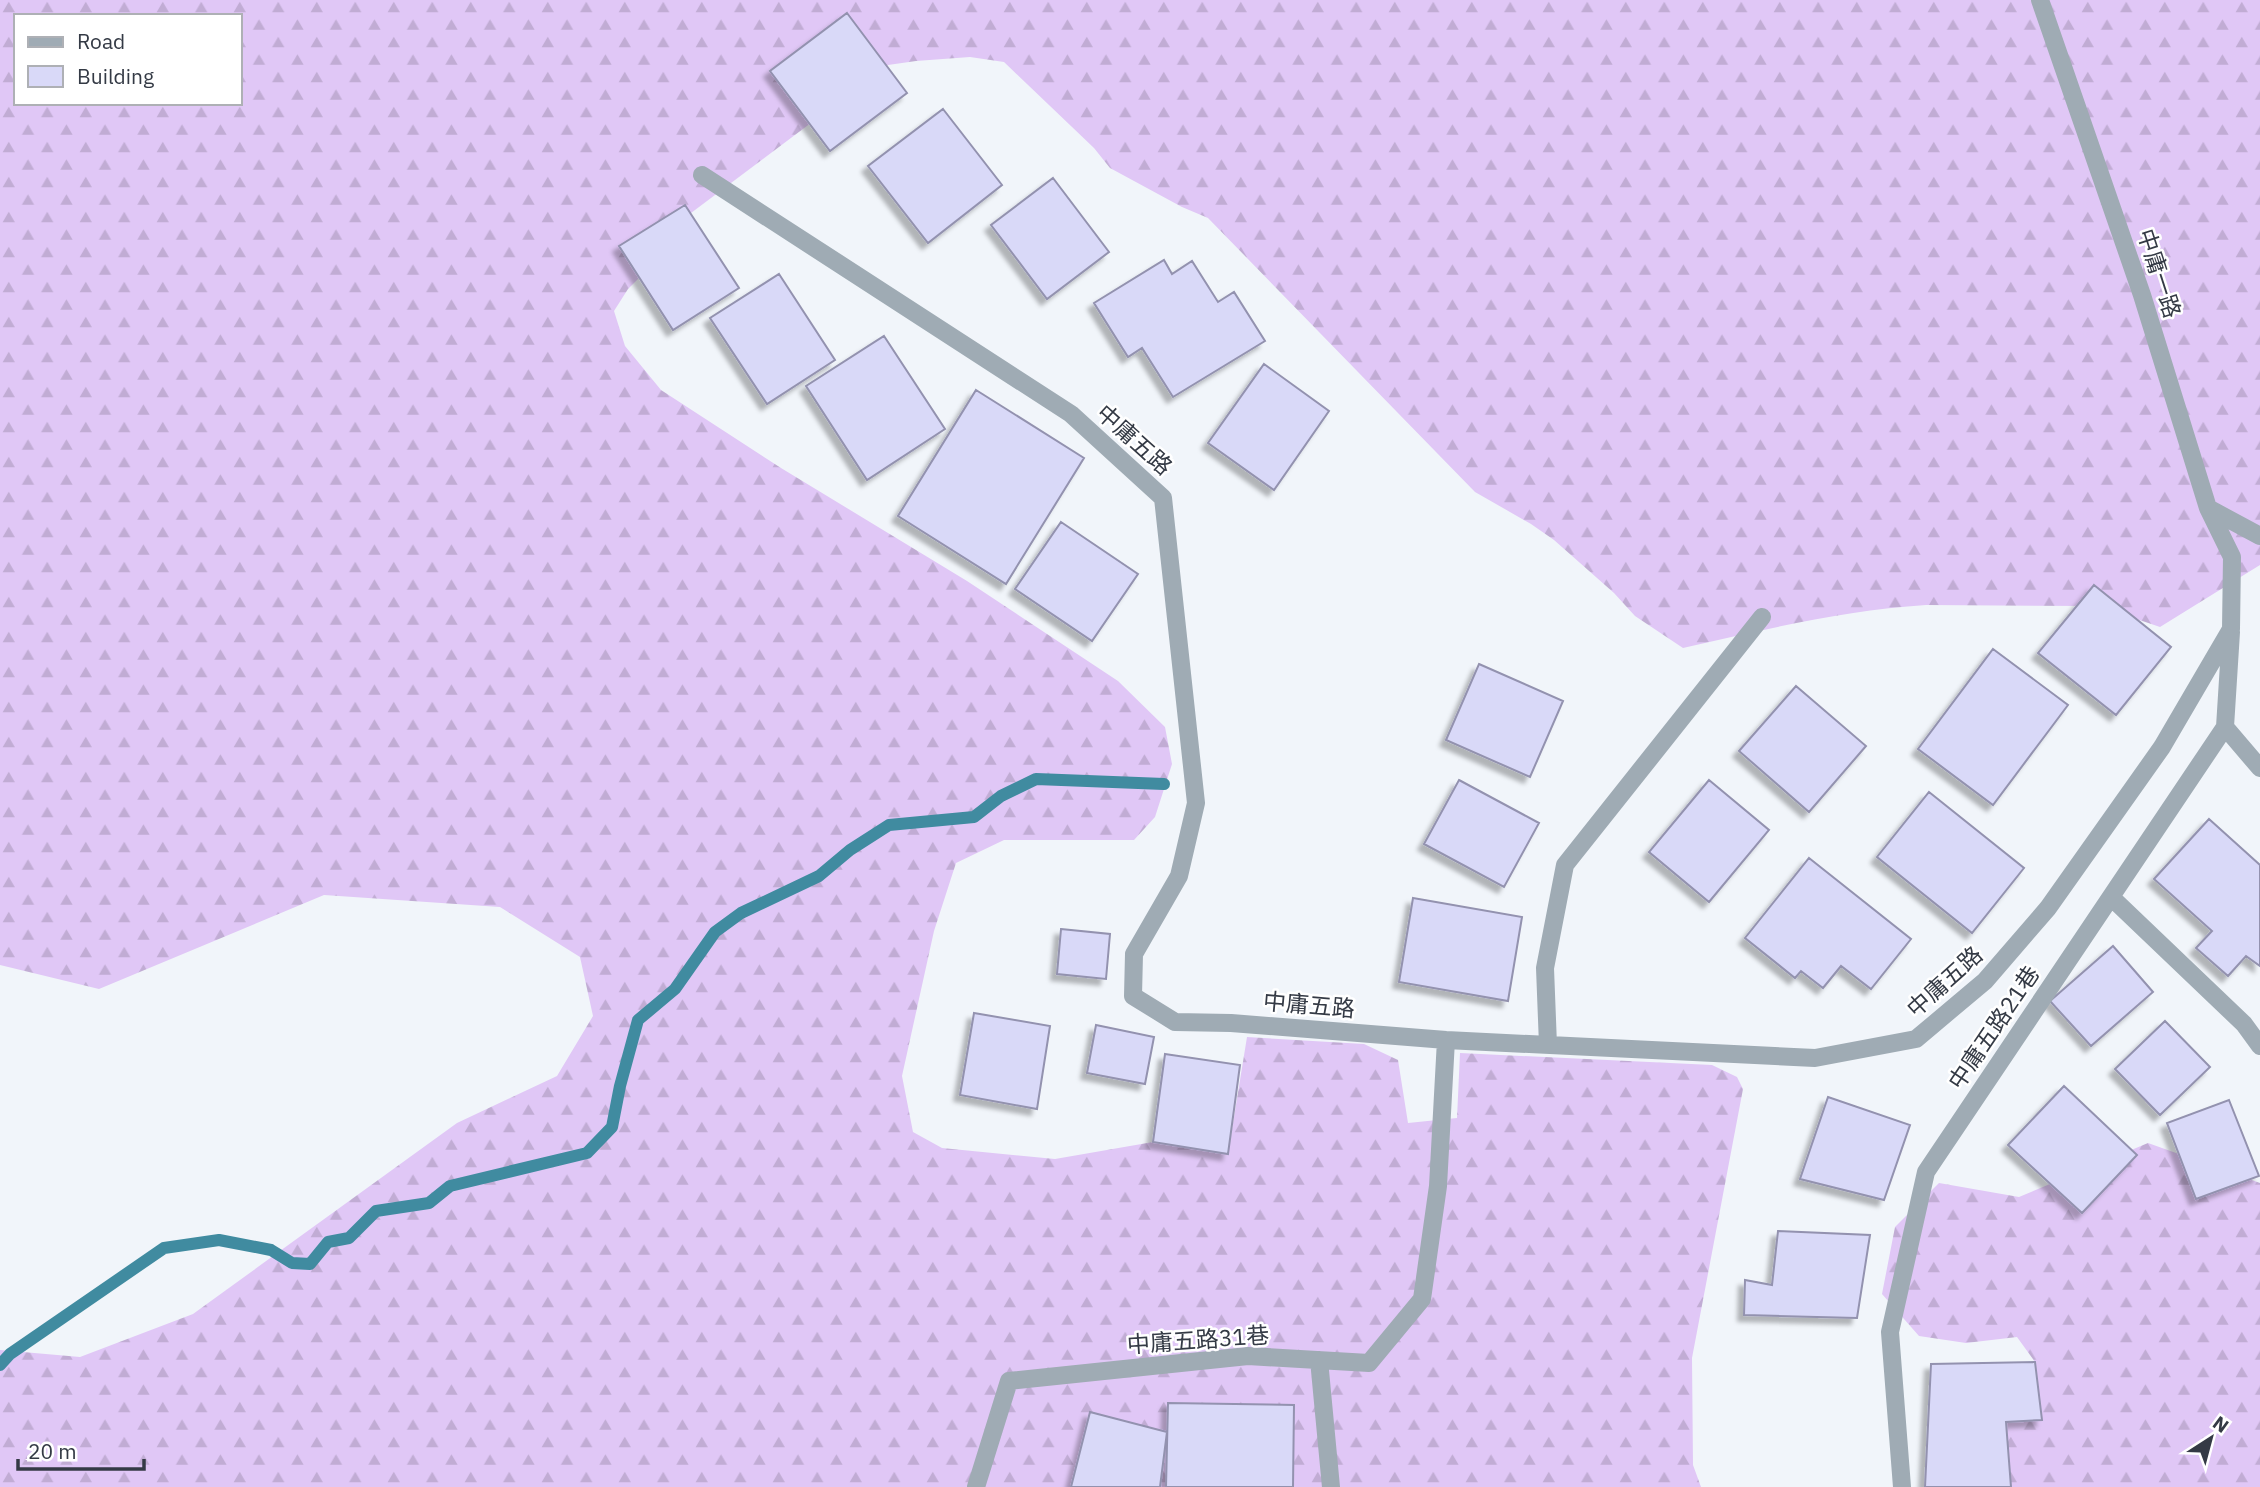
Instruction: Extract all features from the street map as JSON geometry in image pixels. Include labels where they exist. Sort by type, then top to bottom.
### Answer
[{"type":"street","name":"中庸一路","points":[[2040,0],[2142,295],[2208,508]]},
{"type":"street","name":"中庸五路","points":[[702,175],[1071,414],[1163,498],[1196,803],[1179,876],[1134,954],[1133,996],[1175,1022],[1231,1023],[1446,1040],[1815,1058],[1916,1039],[1984,981],[2048,908],[2162,747],[2231,629],[2232,557],[2208,508]]},
{"type":"street","points":[[2208,508],[2260,536]]},
{"type":"street","points":[[1548,1045],[1545,968],[1565,865],[1762,617]]},
{"type":"street","points":[[2231,629],[2225,727],[2260,768]]},
{"type":"street","name":"中庸五路21巷","points":[[1902,1487],[1890,1332],[1926,1172],[2225,727]]},
{"type":"street","points":[[2111,897],[2244,1024],[2260,1046]]},
{"type":"street","name":"中庸五路31巷","points":[[976,1487],[1009,1381],[1248,1356],[1369,1363],[1422,1299],[1438,1186],[1446,1040]]},
{"type":"street","points":[[1319,1360],[1331,1487]]},
{"type":"green space","points":[[0,0],[2260,0],[2260,565],[2160,627],[2090,606],[1926,605],[1834,616],[1683,648],[1635,616],[1614,593],[1554,540],[1475,492],[1208,218],[1110,168],[1094,148],[1004,62],[970,57],[888,65],[683,219],[614,311],[625,346],[661,390],[781,468],[967,581],[1118,681],[1165,727],[1172,764],[1155,817],[1134,840],[1004,840],[956,863],[934,931],[902,1076],[913,1132],[942,1148],[1055,1159],[1153,1142],[1228,1154],[1247,1037],[1364,1044],[1398,1060],[1408,1123],[1457,1118],[1460,1053],[1712,1065],[1737,1077],[1743,1089],[1692,1358],[1693,1465],[1701,1487],[0,1487],[0,1350],[80,1357],[193,1314],[457,1123],[557,1076],[593,1016],[580,957],[500,907],[324,895],[99,989],[0,965]]},
{"type":"green space","points":[[2148,1143],[2260,1183],[2260,1487],[2011,1487],[2006,1422],[2042,1419],[2035,1362],[2017,1337],[1966,1343],[1919,1336],[1882,1294],[1895,1227],[1939,1183],[2019,1197]]},
{"type":"building","points":[[847,13],[907,93],[830,151],[770,71]]},
{"type":"building","points":[[943,109],[1002,185],[928,243],[868,166]]},
{"type":"building","points":[[1053,178],[1109,252],[1047,299],[991,225]]},
{"type":"building","points":[[685,205],[739,288],[673,330],[619,246]]},
{"type":"building","points":[[1164,260],[1172,274],[1192,261],[1218,302],[1234,292],[1265,341],[1173,397],[1142,348],[1128,357],[1094,303]]},
{"type":"building","points":[[779,274],[835,360],[767,404],[710,318]]},
{"type":"building","points":[[884,336],[945,429],[867,480],[806,386]]},
{"type":"building","points":[[1264,364],[1329,411],[1274,490],[1208,443]]},
{"type":"building","points":[[976,390],[1084,458],[1006,584],[898,516]]},
{"type":"building","points":[[1061,522],[1138,574],[1092,641],[1015,589]]},
{"type":"building","points":[[2094,585],[2171,647],[2116,715],[2038,653]]},
{"type":"building","points":[[1993,649],[2068,705],[1993,805],[1918,749]]},
{"type":"building","points":[[1479,664],[1563,701],[1530,777],[1446,740]]},
{"type":"building","points":[[1796,686],[1866,746],[1809,812],[1739,751]]},
{"type":"building","points":[[1459,780],[1539,823],[1504,887],[1424,844]]},
{"type":"building","points":[[1709,780],[1769,830],[1709,902],[1649,852]]},
{"type":"building","points":[[1929,792],[2024,868],[1972,933],[1877,857]]},
{"type":"building","points":[[2209,819],[2260,865],[2260,966],[2246,956],[2228,976],[2196,948],[2212,931],[2154,879]]},
{"type":"building","points":[[1809,858],[1911,939],[1871,989],[1841,966],[1823,988],[1801,971],[1795,978],[1745,938]]},
{"type":"building","points":[[1413,898],[1522,917],[1508,1001],[1399,982]]},
{"type":"building","points":[[1061,929],[1110,934],[1106,979],[1057,974]]},
{"type":"building","points":[[2113,946],[2153,992],[2091,1046],[2050,1001]]},
{"type":"building","points":[[974,1013],[1050,1026],[1037,1109],[960,1095]]},
{"type":"building","points":[[2165,1021],[2210,1067],[2160,1115],[2115,1069]]},
{"type":"building","points":[[1096,1025],[1154,1037],[1145,1084],[1087,1073]]},
{"type":"building","points":[[1165,1054],[1240,1065],[1228,1154],[1153,1142]]},
{"type":"building","points":[[2064,1086],[2137,1155],[2082,1213],[2008,1145]]},
{"type":"building","points":[[1828,1097],[1910,1125],[1884,1200],[1800,1179]]},
{"type":"building","points":[[2229,1100],[2259,1176],[2196,1199],[2167,1123]]},
{"type":"building","points":[[1778,1231],[1870,1235],[1857,1318],[1744,1315],[1745,1280],[1772,1285]]},
{"type":"building","points":[[2035,1362],[2042,1420],[2006,1422],[2011,1487],[1925,1487],[1931,1364]]},
{"type":"building","points":[[1168,1403],[1294,1405],[1293,1487],[1166,1487]]},
{"type":"building","points":[[1090,1412],[1167,1432],[1160,1487],[1071,1487]]},
{"type":"waterway","points":[[0,1365],[10,1354],[164,1248],[219,1240],[271,1250],[292,1263],[310,1264],[328,1242],[349,1238],[376,1211],[429,1203],[450,1186],[587,1153],[612,1127],[638,1020],[675,989],[715,932],[741,913],[819,876],[850,850],[889,825],[974,817],[1001,796],[1036,779],[1164,784]]}]
